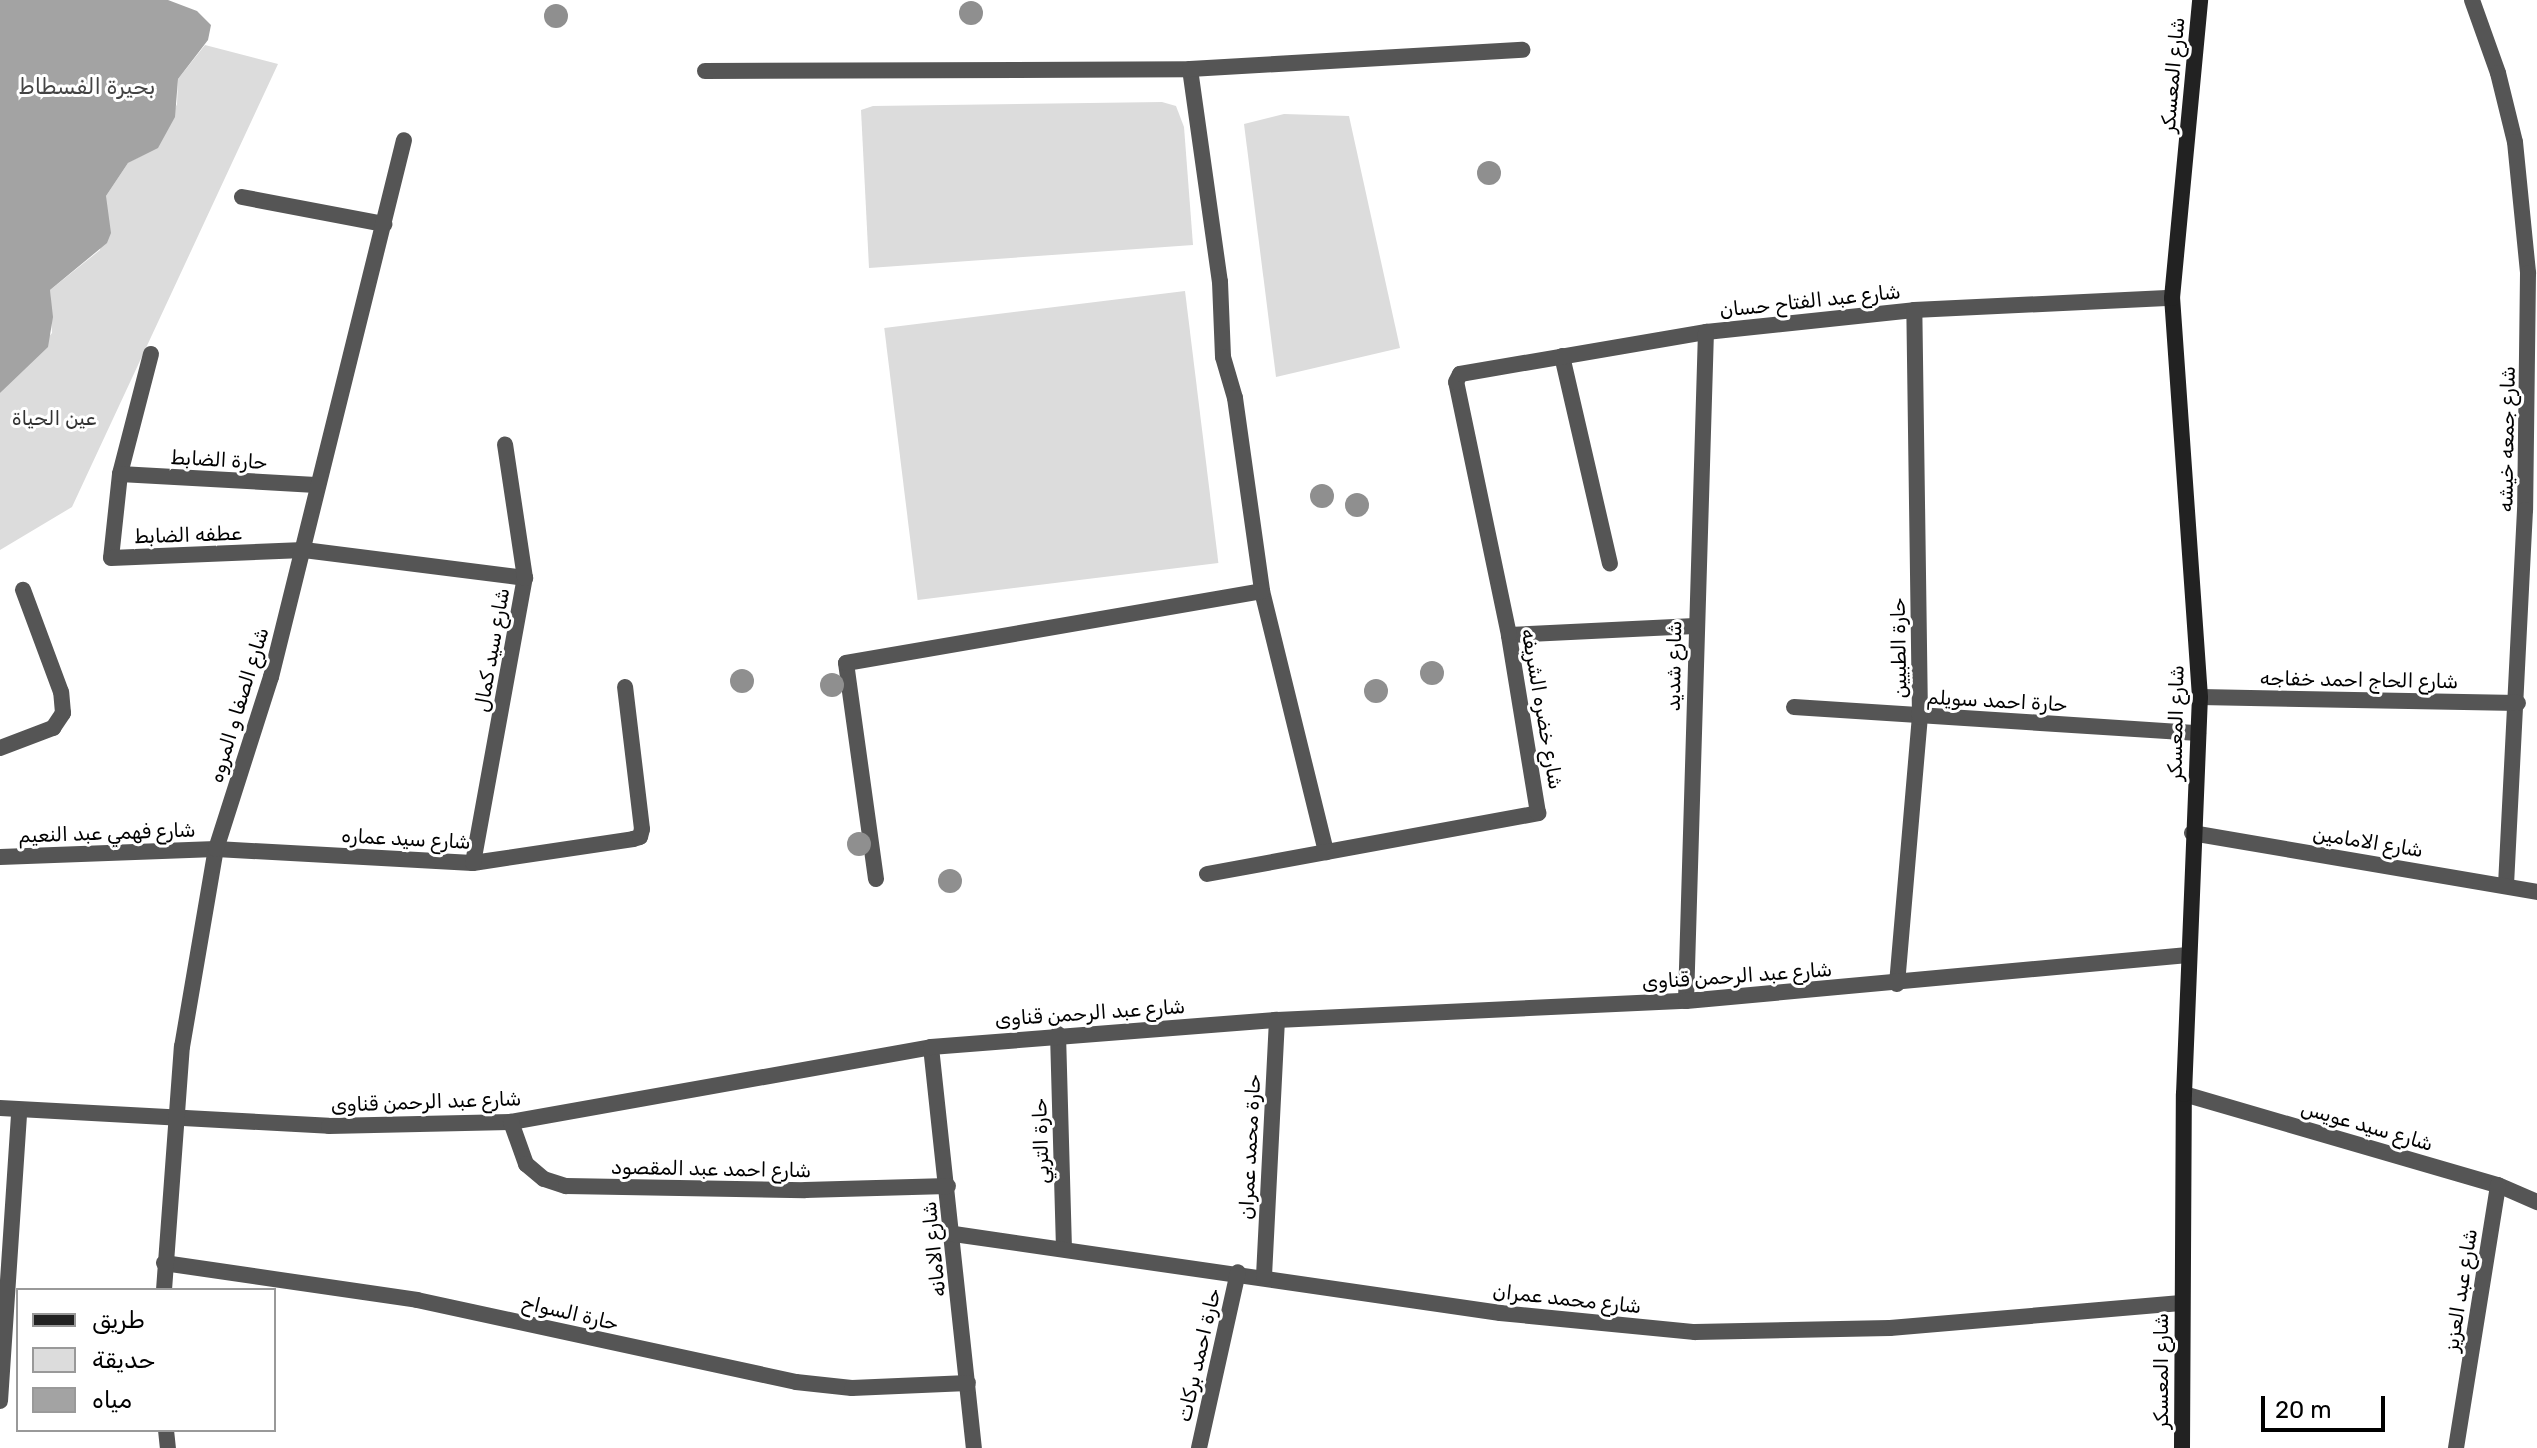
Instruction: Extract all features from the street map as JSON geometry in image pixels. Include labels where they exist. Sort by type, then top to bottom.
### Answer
[{"type":"street","name":"شارع المعسكر","points":[[2182,1448],[2184,1094],[2192,833],[2200,697],[2172,298],[2200,0]]},
{"type":"street","name":"شارع جمعه خيشه","points":[[2472,0],[2498,73],[2525,207],[2529,342],[2518,703],[2506,885]]},
{"type":"street","points":[[705,71],[1190,69],[1522,50]]},
{"type":"street","points":[[1190,69],[1220,282],[1223,357],[1235,398],[1262,591],[1326,852]]},
{"type":"street","name":"شارع الصفا و المروه","points":[[164,1288],[182,1047],[216,849],[271,677],[304,550],[316,485],[404,140]]},
{"type":"street","points":[[242,197],[384,224]]},
{"type":"street","name":"شارع عبد الفتاح حسان","points":[[1456,377],[1706,332],[1914,310],[2172,298]]},
{"type":"street","name":"حارة الطبيين","points":[[1897,984],[1920,717],[1914,310]]},
{"type":"street","name":"شارع شديد","points":[[1686,1001],[1706,332]]},
{"type":"street","points":[[120,474],[151,354]]},
{"type":"street","points":[[1562,356],[1610,564]]},
{"type":"street","name":"شارع خضره الشريفه","points":[[1207,874],[1538,813],[1509,635],[1456,377]]},
{"type":"street","name":"شارع سيد كمال","points":[[473,863],[525,578],[505,444]]},
{"type":"street","name":"حارة الضابط","points":[[120,474],[316,485]]},
{"type":"street","name":"عطفه الضابط","points":[[120,474],[111,558],[304,550]]},
{"type":"street","points":[[304,550],[525,578]]},
{"type":"street","points":[[0,748],[53,728],[63,713],[61,692],[23,590]]},
{"type":"street","points":[[876,879],[846,663],[1262,591]]},
{"type":"street","points":[[1509,635],[1695,626]]},
{"type":"street","name":"شارع سيد عماره","points":[[216,849],[473,863],[640,837],[625,687]]},
{"type":"street","name":"شارع الحاج احمد خفاجه","points":[[2200,697],[2518,703]]},
{"type":"street","name":"حارة احمد سويلم","points":[[1794,707],[2198,733]]},
{"type":"street","name":"شارع الامامين","points":[[2192,833],[2537,892]]},
{"type":"street","name":"شارع فهمي عبد النعيم","points":[[0,857],[216,849]]},
{"type":"street","name":"شارع عبد الرحمن قناوى","points":[[0,1108],[19,1112],[177,1121],[409,1127],[511,1122],[931,1047],[1058,1034],[1277,1020],[1686,1001],[2188,955]]},
{"type":"street","name":"حارة محمد عمران","points":[[1264,1276],[1277,1020]]},
{"type":"street","name":"حارة التربي","points":[[1058,1034],[1064,1246]]},
{"type":"street","name":"شارع الامانه","points":[[931,1047],[954,1234],[974,1448]]},
{"type":"street","name":"شارع سيد عويس","points":[[2184,1094],[2498,1185],[2537,1202]]},
{"type":"street","points":[[0,1401],[19,1112]]},
{"type":"street","name":"شارع احمد عبد المقصود","points":[[511,1122],[526,1164],[544,1179],[566,1186],[720,1191],[948,1186]]},
{"type":"street","name":"شارع عبد العزيز","points":[[2456,1448],[2498,1185]]},
{"type":"street","name":"شارع محمد عمران","points":[[954,1234],[1064,1246],[1500,1313],[1695,1332],[1890,1328],[2181,1303]]},
{"type":"street","name":"حارة السواح","points":[[164,1263],[417,1300],[796,1382],[852,1388],[968,1383]]},
{"type":"street","name":"حارة احمد بركات","points":[[1199,1448],[1238,1272]]},
{"type":"green space","name":"عين الحياة","points":[[205,45],[278,64],[72,507],[0,550],[0,393],[52,333],[50,290],[100,250],[106,196],[128,163],[158,147],[177,104],[178,79]]},
{"type":"green space","points":[[1162,102],[1176,106],[1184,127],[1193,245],[869,268],[861,110],[873,106]]},
{"type":"green space","points":[[1284,114],[1349,116],[1400,348],[1276,377],[1244,124]]},
{"type":"green space","points":[[1185,291],[1218,563],[918,600],[884,328]]},
{"type":"water","name":"بحيرة الفسطاط","points":[[0,0],[168,0],[197,11],[211,25],[208,40],[178,79],[175,117],[158,148],[128,163],[106,196],[111,233],[107,243],[50,290],[53,317],[48,347],[0,393]]}]
